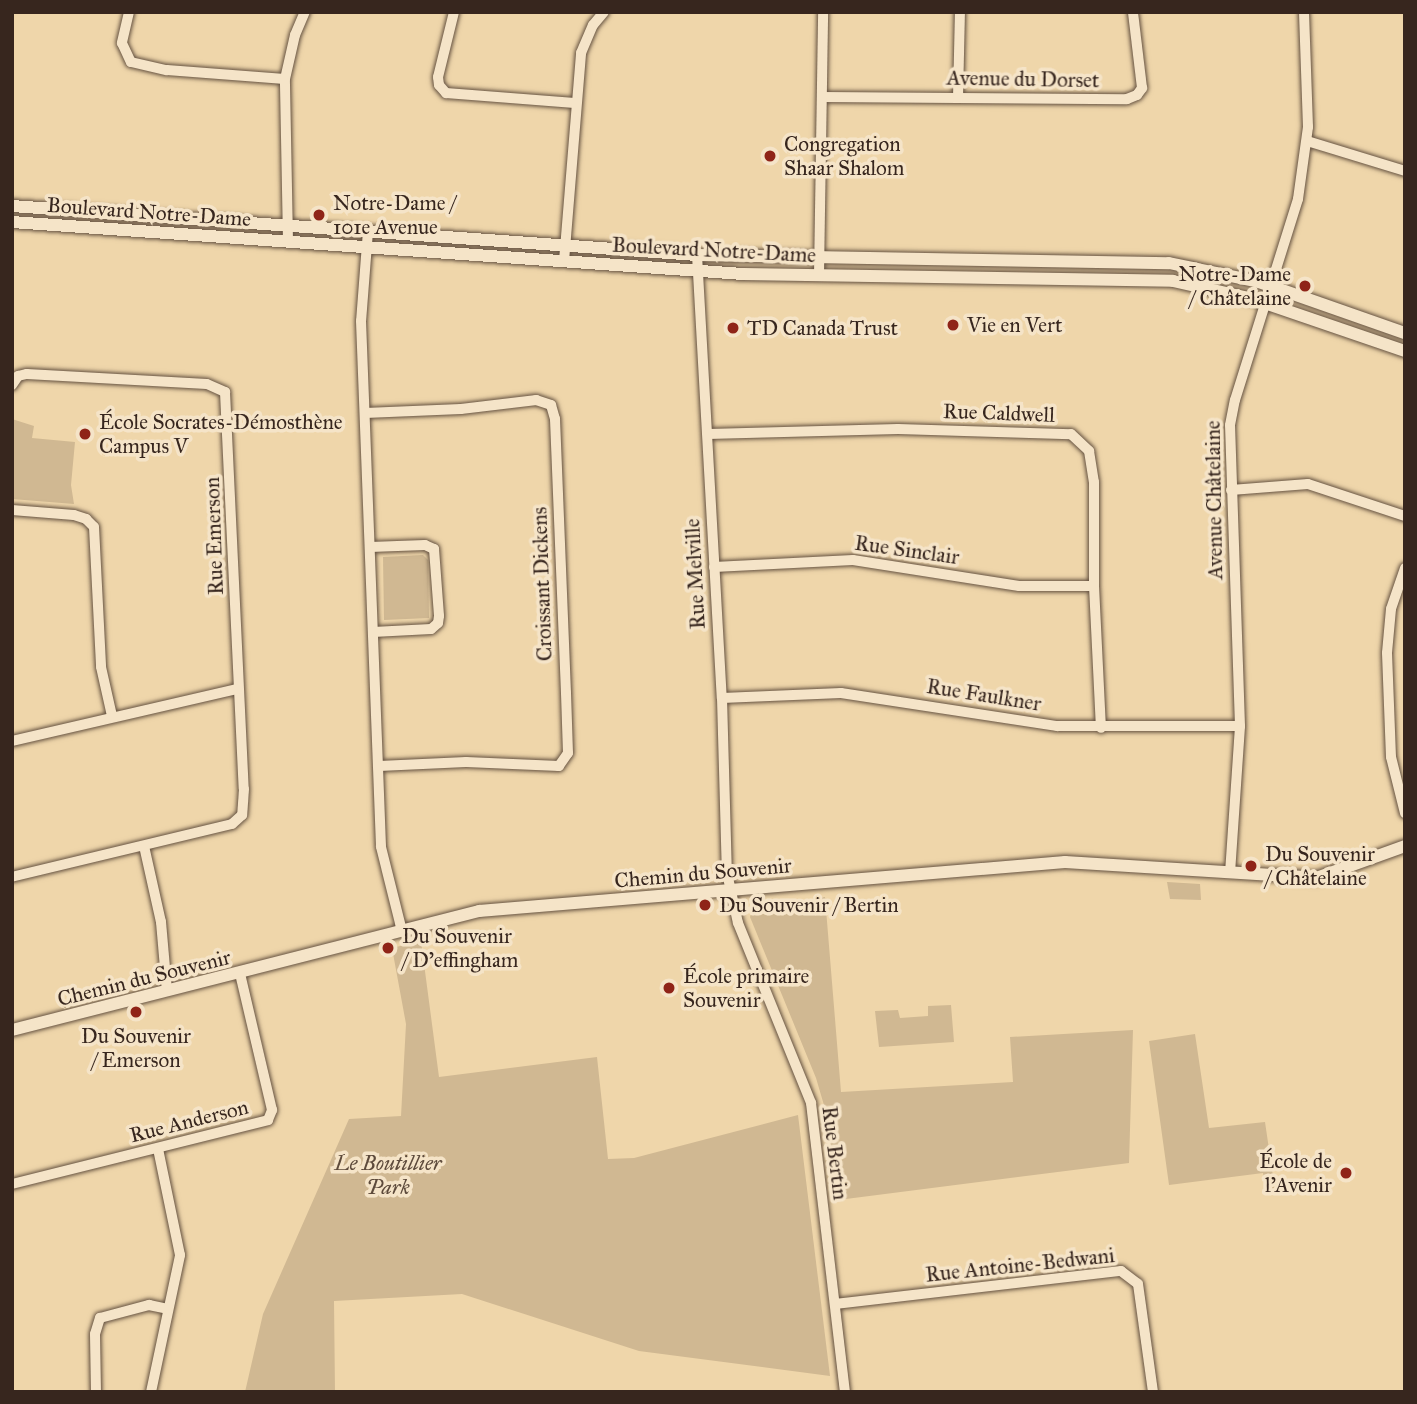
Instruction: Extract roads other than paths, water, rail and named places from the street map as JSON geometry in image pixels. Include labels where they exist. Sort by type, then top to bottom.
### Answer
[{"type":"street","points":[[130,12],[122,43],[131,61],[167,70],[285,79]]},
{"type":"street","points":[[288,241],[285,79],[295,35],[305,12]]},
{"type":"street","points":[[454,12],[438,76],[439,85],[446,93],[575,103]]},
{"type":"street","points":[[564,261],[581,53],[593,25],[604,12]]},
{"type":"street","points":[[819,275],[823,12]]},
{"type":"street","points":[[958,98],[960,12]]},
{"type":"street","name":"Avenue du Dorset","points":[[822,97],[1116,100],[1137,95],[1142,88],[1133,12]]},
{"type":"street","name":"Avenue Châtelaine","points":[[1230,873],[1240,726],[1231,490],[1231,414],[1298,198],[1307,141],[1309,86],[1304,12]]},
{"type":"street","points":[[1307,141],[1405,171]]},
{"type":"street","name":"Boulevard Notre-Dame","points":[[12,206],[696,255],[1149,261],[1216,270],[1272,286],[1405,333]]},
{"type":"street","name":"Boulevard Notre-Dame","points":[[12,222],[696,271],[1152,280],[1211,287],[1405,351]]},
{"type":"street","points":[[368,231],[360,321],[382,853],[402,931]]},
{"type":"street","name":"Rue Melville","points":[[696,255],[708,434],[730,890]]},
{"type":"street","name":"Rue Emerson","points":[[12,385],[18,376],[27,374],[207,384],[225,392],[244,789],[242,816],[232,824],[12,877]]},
{"type":"street","name":"Croissant Dickens","points":[[365,413],[461,409],[537,400],[551,405],[555,419],[565,666],[568,753],[559,766],[477,762],[379,766]]},
{"type":"street","name":"Rue Caldwell","points":[[708,434],[898,429],[1071,434],[1089,451],[1092,471],[1101,728]]},
{"type":"street","points":[[1231,490],[1308,484],[1405,516]]},
{"type":"street","points":[[12,510],[74,515],[86,519],[94,527],[101,667],[111,716]]},
{"type":"street","points":[[370,547],[425,545],[434,549],[439,616],[438,623],[431,629],[373,632]]},
{"type":"street","name":"Rue Sinclair","points":[[714,567],[853,560],[1019,586],[1094,586]]},
{"type":"street","points":[[1405,568],[1391,609],[1387,653],[1391,757],[1405,813]]},
{"type":"street","points":[[12,741],[111,716],[238,689]]},
{"type":"street","name":"Rue Faulkner","points":[[722,698],[841,693],[1057,726],[1240,726]]},
{"type":"street","points":[[144,846],[161,922],[167,991]]},
{"type":"street","name":"Chemin du Souvenir","points":[[12,1030],[479,911],[1065,862],[1316,877],[1405,846]]},
{"type":"street","name":"Rue Bertin","points":[[730,890],[738,923],[811,1103],[845,1392]]},
{"type":"street","name":"Rue Anderson","points":[[12,1184],[266,1122],[271,1116],[267,1088],[240,974]]},
{"type":"street","points":[[151,1392],[180,1255],[158,1149]]},
{"type":"street","name":"Rue Antoine-Bedwani","points":[[835,1304],[1121,1271],[1138,1284],[1153,1392]]},
{"type":"street","points":[[96,1392],[94,1334],[100,1318],[149,1305],[168,1309]]},
{"type":"place","name":"Congregation Shaar Shalom","points":[[770,156]]},
{"type":"place","name":"Notre-Dame / 101e Avenue","points":[[319,215]]},
{"type":"place","name":"Notre-Dame / Châtelaine","points":[[1305,286]]},
{"type":"place","name":"Vie en Vert","points":[[953,325]]},
{"type":"place","name":"TD Canada Trust","points":[[733,328]]},
{"type":"place","name":"École Socrates-Démosthène Campus V","points":[[85,434]]},
{"type":"place","name":"Du Souvenir / Châtelaine","points":[[1251,866]]},
{"type":"place","name":"Du Souvenir / Bertin","points":[[705,905]]},
{"type":"place","name":"Du Souvenir / D'effingham","points":[[388,948]]},
{"type":"place","name":"École primaire Souvenir","points":[[669,988]]},
{"type":"place","name":"Du Souvenir / Emerson","points":[[136,1012]]},
{"type":"place","name":"École de l'Avenir","points":[[1346,1173]]},
{"type":"park label","name":"Le Boutillier Park","points":[[388,1175]]}]
